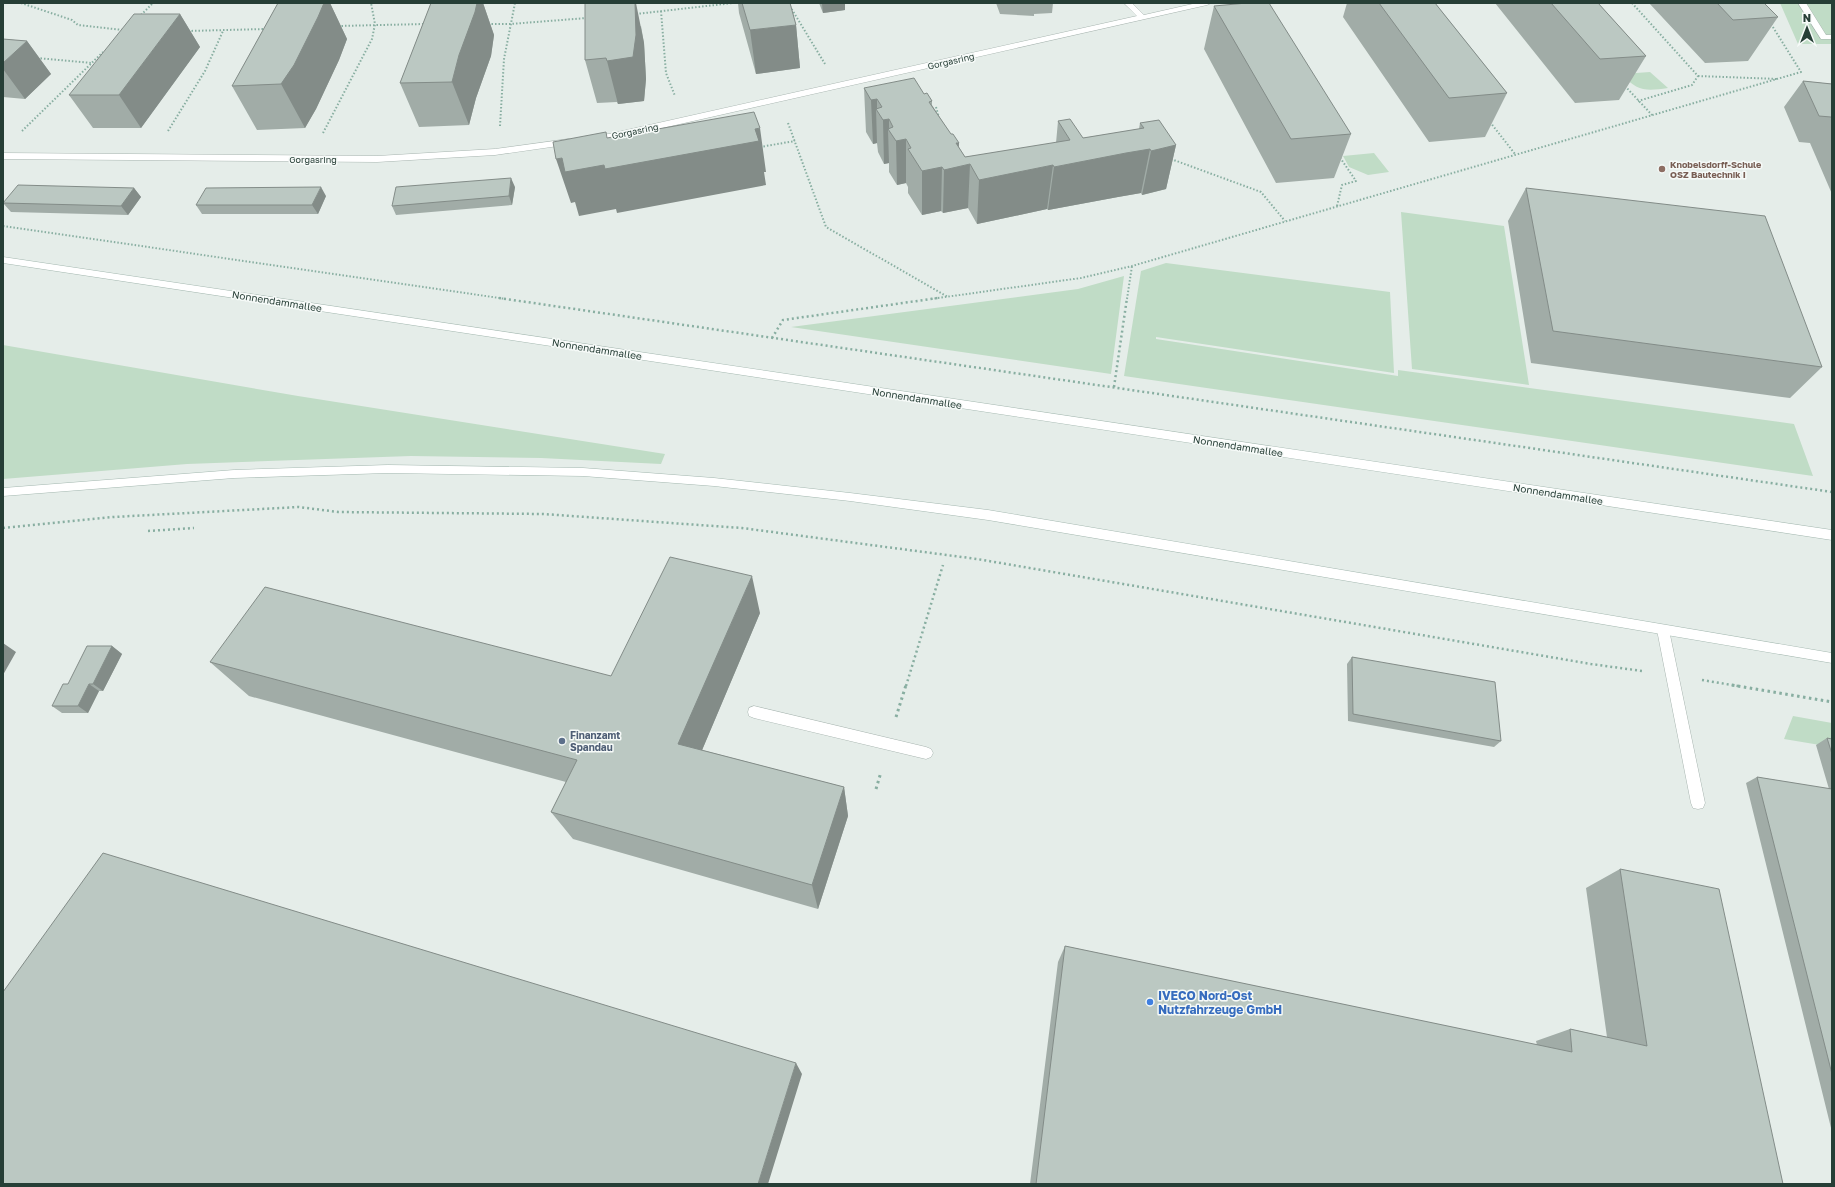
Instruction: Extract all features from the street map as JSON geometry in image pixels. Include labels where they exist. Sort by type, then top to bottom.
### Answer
[{"type":"main road","points":[[1128,3],[1142,17]]},
{"type":"main road","name":"Gorgasring","points":[[3,156],[377,159],[495,152],[582,141],[609,137],[780,100],[1207,3]]},
{"type":"main road","points":[[1802,3],[1824,37],[1832,38]]},
{"type":"main road","name":"Nonnendammallee","points":[[3,260],[1832,535]]},
{"type":"main road","points":[[3,492],[234,474],[388,470],[583,472],[699,481],[850,496],[988,515],[1832,658]]},
{"type":"main road","points":[[1663,630],[1698,803]]},
{"type":"main road","points":[[754,712],[926,753]]},
{"type":"path","points":[[21,3],[72,20],[78,25],[127,30],[121,36]]},
{"type":"path","points":[[137,19],[153,3]]},
{"type":"path","points":[[321,137],[372,39],[375,24],[371,3]]},
{"type":"path","points":[[500,127],[504,59],[515,3]]},
{"type":"path","points":[[632,14],[733,3]]},
{"type":"path","points":[[788,3],[827,68]]},
{"type":"path","points":[[1632,3],[1698,76],[1780,79]]},
{"type":"path","points":[[661,11],[666,74],[686,120]]},
{"type":"path","points":[[486,24],[510,24],[594,17]]},
{"type":"path","points":[[772,338],[783,320],[1081,278],[1132,266],[1801,72],[1770,22]]},
{"type":"path","points":[[335,26],[431,24]]},
{"type":"path","points":[[186,31],[271,29]]},
{"type":"path","points":[[164,137],[205,71],[223,31]]},
{"type":"path","points":[[18,135],[104,52]]},
{"type":"path","points":[[33,57],[92,63]]},
{"type":"path","points":[[1638,100],[1692,85],[1698,76]]},
{"type":"path","points":[[1623,83],[1652,115]]},
{"type":"path","points":[[780,100],[826,227],[948,297]]},
{"type":"path","points":[[936,107],[940,124]]},
{"type":"path","points":[[1487,118],[1515,154]]},
{"type":"path","points":[[758,148],[795,141]]},
{"type":"path","points":[[1337,207],[1342,185],[1356,181],[1338,155]]},
{"type":"path","points":[[1167,157],[1261,192],[1285,221]]},
{"type":"path","points":[[3,226],[1832,492]]},
{"type":"path","points":[[1114,387],[1132,266]]},
{"type":"path","points":[[3,528],[24,524],[120,517],[299,507],[338,512],[543,514],[742,528],[943,554],[1591,664],[1672,675],[1832,702]]},
{"type":"path","points":[[148,531],[194,528]]},
{"type":"path","points":[[876,788],[943,565]]},
{"type":"green space","points":[[1780,3],[1832,3],[1832,44],[1798,44]]},
{"type":"green space","points":[[1650,72],[1668,88],[1654,90],[1643,89],[1627,80],[1622,74]]},
{"type":"green space","points":[[1374,153],[1389,172],[1368,175],[1349,167],[1343,156]]},
{"type":"green space","points":[[1401,212],[1504,226],[1529,385],[1412,369]]},
{"type":"green space","points":[[1166,263],[1390,292],[1394,373],[1156,337],[1156,339],[1398,376],[1398,370],[1794,424],[1813,476],[1124,376],[1141,271]]},
{"type":"green space","points":[[1124,276],[1111,374],[791,327],[1078,289]]},
{"type":"green space","points":[[3,345],[298,396],[665,454],[661,464],[541,458],[411,456],[187,464],[3,479]]},
{"type":"green space","points":[[1793,716],[1832,723],[1832,747],[1784,739]]},
{"type":"building","points":[[278,3],[324,3],[294,65],[281,84],[232,86]]},
{"type":"building","points":[[431,3],[477,3],[459,55],[452,82],[400,83]]},
{"type":"building","points":[[585,3],[635,3],[636,35],[633,57],[607,61],[606,58],[585,60]]},
{"type":"building","points":[[742,3],[790,3],[796,25],[750,30]]},
{"type":"building","points":[[1269,3],[1351,134],[1291,139],[1214,6]]},
{"type":"building","points":[[1379,3],[1435,3],[1507,93],[1449,98]]},
{"type":"building","points":[[1551,3],[1598,3],[1646,56],[1600,59]]},
{"type":"building","points":[[1717,3],[1764,3],[1778,17],[1733,20]]},
{"type":"building","points":[[134,14],[180,14],[119,95],[69,95]]},
{"type":"building","points":[[3,39],[27,41],[3,63]]},
{"type":"building","points":[[914,78],[924,94],[927,93],[932,101],[929,102],[959,143],[956,143],[965,157],[1070,140],[1058,121],[1070,119],[1083,138],[1144,128],[1140,123],[1159,120],[1176,145],[1151,151],[1150,149],[1054,167],[1053,165],[979,180],[970,164],[944,170],[942,167],[922,171],[908,149],[911,148],[906,139],[896,141],[888,129],[893,127],[889,119],[883,120],[876,109],[882,107],[877,99],[871,100],[864,88]]},
{"type":"building","points":[[1803,81],[1832,84],[1832,119],[1831,117],[1819,116]]},
{"type":"building","points":[[754,112],[760,128],[755,129],[759,141],[605,169],[604,165],[565,172],[562,158],[556,159],[553,142],[606,132],[607,138]]},
{"type":"building","points":[[511,178],[509,196],[392,206],[396,187]]},
{"type":"building","points":[[18,185],[134,188],[121,206],[3,203]]},
{"type":"building","points":[[321,187],[312,205],[196,205],[206,188]]},
{"type":"building","points":[[1526,188],[1765,216],[1822,367],[1553,331]]},
{"type":"building","name":"Finanzamt Spandau","points":[[670,557],[752,576],[678,744],[844,787],[812,885],[551,812],[577,760],[210,662],[265,587],[611,676]]},
{"type":"building","points":[[87,646],[112,646],[93,684],[89,684],[78,706],[52,706],[63,684],[68,684]]},
{"type":"building","points":[[1352,657],[1495,682],[1501,741],[1353,714]]},
{"type":"building","points":[[1827,738],[1832,739],[1832,754]]},
{"type":"building","points":[[1757,777],[1832,789],[1832,1074]]},
{"type":"building","points":[[103,853],[796,1063],[758,1184],[3,1184],[3,992]]},
{"type":"building","name":"IVECO Nord-Ost Nutzfahrzeuge GmbH","points":[[1620,869],[1719,889],[1783,1184],[1036,1184],[1065,946],[1572,1052],[1570,1029],[1647,1046]]},
{"type":"place","name":"Knobelsdorff-Schule OSZ Bautechnik I","points":[[1662,169]]},
{"type":"place","name":"Finanzamt Spandau","points":[[562,741]]},
{"type":"place","name":"IVECO Nord-Ost Nutzfahrzeuge GmbH","points":[[1150,1002]]}]
